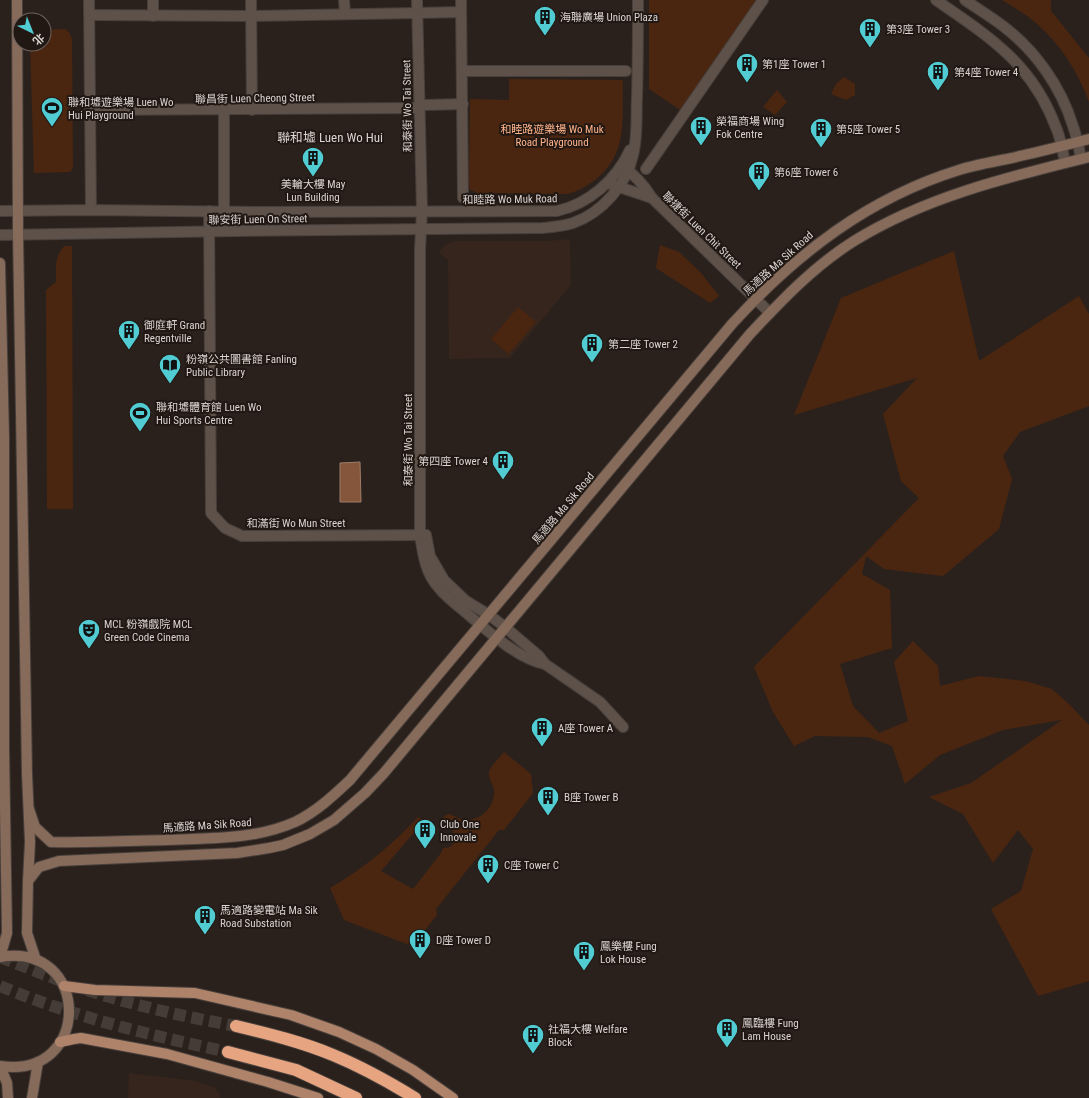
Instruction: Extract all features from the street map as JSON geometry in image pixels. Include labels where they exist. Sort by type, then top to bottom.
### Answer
[{"type":"highway","points":[[236,1026],[277,1036],[333,1055],[370,1072],[415,1098]]},
{"type":"highway","points":[[228,1052],[296,1070],[356,1098]]},
{"type":"main road","points":[[17,0],[18,234],[27,774],[30,842],[27,933],[36,960]]},
{"type":"main road","name":"馬適路 Ma Sik Road","points":[[29,809],[35,827],[51,842],[90,843],[234,837],[266,832],[281,827],[308,814],[333,796],[350,780],[732,324],[755,299],[793,263],[819,242],[860,214],[879,203],[930,180],[960,170],[1089,139]]},
{"type":"main road","points":[[28,881],[39,867],[59,861],[222,854],[254,851],[290,842],[323,827],[346,811],[376,782],[750,334],[795,287],[834,255],[853,242],[892,220],[923,206],[965,191],[1085,158]]},
{"type":"main road","points":[[0,263],[4,747],[3,863],[6,933],[0,957],[18,955],[36,960],[50,968],[64,986],[67,995],[69,1015],[68,1024],[60,1042],[50,1054],[38,1062],[20,1067],[0,1066],[7,1083],[8,1098]]},
{"type":"main road","points":[[64,986],[95,990],[195,993],[291,1015],[339,1032],[376,1049],[412,1070],[453,1098]]},
{"type":"main road","points":[[60,1042],[81,1038],[167,1054],[268,1082],[318,1098]]},
{"type":"main road","points":[[32,1098],[38,1062]]},
{"type":"street","points":[[89,0],[91,210]]},
{"type":"street","points":[[153,0],[153,16]]},
{"type":"street","points":[[251,0],[252,110]]},
{"type":"street","points":[[344,0],[345,14]]},
{"type":"street","name":"和泰街 Wo Tai Street","points":[[417,0],[422,106],[423,559],[439,588],[480,625],[496,638],[526,658],[545,664]]},
{"type":"street","points":[[462,0],[463,198]]},
{"type":"street","name":"和睦路 Wo Muk Road","points":[[516,229],[554,227],[573,223],[585,218],[595,211],[618,187],[636,137],[638,0]]},
{"type":"street","points":[[646,169],[763,0]]},
{"type":"street","points":[[936,0],[993,40],[1017,63],[1046,105],[1058,131],[1065,163]]},
{"type":"street","points":[[965,0],[1004,27],[1026,47],[1042,66],[1061,97],[1073,126],[1077,142],[1085,158]]},
{"type":"street","points":[[89,16],[251,16],[461,12]]},
{"type":"street","points":[[463,71],[626,71]]},
{"type":"street","name":"聯昌街 Luen Cheong Street","points":[[91,110],[252,110],[463,104]]},
{"type":"street","name":"聯安街 Luen On Street","points":[[224,110],[224,212]]},
{"type":"street","name":"和睦路 Wo Muk Road","points":[[422,212],[558,211],[586,200],[625,168]]},
{"type":"street","name":"聯捷街 Luen Chit Street","points":[[625,168],[644,186],[652,198],[770,313]]},
{"type":"street","name":"聯捷街 Luen Chit Street","points":[[607,182],[652,198]]},
{"type":"street","name":"聯安街 Luen On Street","points":[[0,211],[91,210],[209,212],[422,212]]},
{"type":"street","name":"和滿街 Wo Mun Street","points":[[209,212],[211,513],[225,528],[242,536],[423,535]]},
{"type":"street","name":"聯安街 Luen On Street","points":[[0,235],[516,229]]},
{"type":"street","name":"和泰街 Wo Tai Street","points":[[423,535],[430,556],[444,580],[466,601],[489,615],[540,656],[545,664]]},
{"type":"street","points":[[545,664],[600,702],[623,727]]},
{"type":"shaded area","points":[[570,239],[571,285],[510,358],[449,359],[448,260],[439,253],[443,247],[456,241],[547,241]]},
{"type":"shaded area","points":[[360,462],[361,502],[340,502],[340,463]]},
{"type":"shaded area","points":[[129,1073],[196,1081],[214,1087],[219,1093],[220,1098],[128,1098]]},
{"type":"green space","points":[[649,0],[758,0],[682,111],[649,89]]},
{"type":"green space","points":[[1002,0],[1051,0],[1051,11],[1089,58],[1089,102],[1074,69],[1053,40],[1032,20]]},
{"type":"green space","name":"聯和墟遊樂場 Luen Wo Hui Playground","points":[[65,29],[69,32],[72,39],[73,168],[70,172],[34,173],[30,52],[52,52],[52,30]]},
{"type":"green space","points":[[844,77],[855,84],[855,95],[846,100],[831,94],[836,84]]},
{"type":"green space","name":"和睦路遊樂場 Wo Muk Road Playground","points":[[509,79],[623,80],[622,132],[618,148],[610,164],[599,177],[584,187],[568,194],[478,193],[470,190],[470,99],[509,100]]},
{"type":"green space","points":[[777,90],[787,102],[775,115],[763,107]]},
{"type":"green space","points":[[660,245],[679,252],[701,273],[719,296],[710,303],[656,268]]},
{"type":"green space","points":[[64,246],[72,246],[73,509],[47,509],[46,290],[56,282],[57,259]]},
{"type":"green space","points":[[954,251],[979,361],[1079,296],[1089,314],[1089,406],[1020,432],[1003,456],[1012,479],[999,529],[943,576],[884,569],[866,556],[862,574],[890,590],[892,648],[840,664],[853,706],[879,733],[908,721],[894,662],[913,641],[938,666],[940,686],[979,676],[1025,681],[1052,689],[1089,725],[1089,981],[1038,996],[991,909],[1021,891],[1033,849],[1018,830],[993,863],[963,814],[929,797],[971,783],[1062,720],[1003,730],[940,755],[905,784],[892,746],[868,737],[815,736],[794,746],[773,712],[754,667],[919,498],[901,481],[883,414],[917,378],[794,415],[841,298]]},
{"type":"green space","points":[[518,307],[536,322],[509,354],[491,339]]},
{"type":"green space","points":[[504,752],[531,774],[533,793],[504,830],[499,830],[436,909],[437,915],[418,939],[407,944],[344,920],[330,888],[377,856],[418,817],[424,821],[381,871],[413,889],[441,853],[443,848],[450,847],[458,839],[443,817],[449,814],[466,820],[478,818],[490,807],[494,796],[494,790],[489,772]]},
{"type":"tunnel","points":[[0,957],[66,983]]},
{"type":"tunnel","points":[[0,986],[84,1016],[169,1039],[228,1052]]},
{"type":"tunnel","points":[[87,990],[161,1011],[236,1026]]},
{"type":"place","name":"海聯廣場 Union Plaza","points":[[545,36]]},
{"type":"place","name":"第3座 Tower 3","points":[[870,48]]},
{"type":"place","name":"第1座 Tower 1","points":[[747,84]]},
{"type":"place","name":"第4座 Tower 4","points":[[938,92]]},
{"type":"place","name":"聯和墟遊樂場 Luen Wo Hui Playground","points":[[52,128]]},
{"type":"place","name":"榮福商場 Wing Fok Centre","points":[[701,146]]},
{"type":"place","name":"第5座 Tower 5","points":[[821,148]]},
{"type":"place","name":"美輪大樓 May Lun Building","points":[[313,178]]},
{"type":"place","name":"第6座 Tower 6","points":[[759,192]]},
{"type":"place","name":"御庭軒 Grand Regentville","points":[[129,350]]},
{"type":"place","name":"第二座 Tower 2","points":[[592,364]]},
{"type":"place","name":"粉嶺公共圖書館 Fanling Public Library","points":[[170,384]]},
{"type":"place","name":"聯和墟體育館 Luen Wo Hui Sports Centre","points":[[140,432]]},
{"type":"place","name":"第四座 Tower 4","points":[[503,480]]},
{"type":"place","name":"MCL 粉嶺戲院 MCL Green Code Cinema","points":[[89,650]]},
{"type":"place","name":"A座 Tower A","points":[[542,748]]},
{"type":"place","name":"B座 Tower B","points":[[548,816]]},
{"type":"place","name":"Club One Innovale","points":[[425,850]]},
{"type":"place","name":"C座 Tower C","points":[[488,884]]},
{"type":"place","name":"馬適路變電站 Ma Sik Road Substation","points":[[205,936]]},
{"type":"place","name":"D座 Tower D","points":[[420,960]]},
{"type":"place","name":"鳳樂樓 Fung Lok House","points":[[584,972]]},
{"type":"place","name":"鳳臨樓 Fung Lam House","points":[[727,1048]]},
{"type":"place","name":"社福大樓 Welfare Block","points":[[533,1054]]},
{"type":"district","name":"聯和墟 Luen Wo Hui","points":[[330,137]]}]
